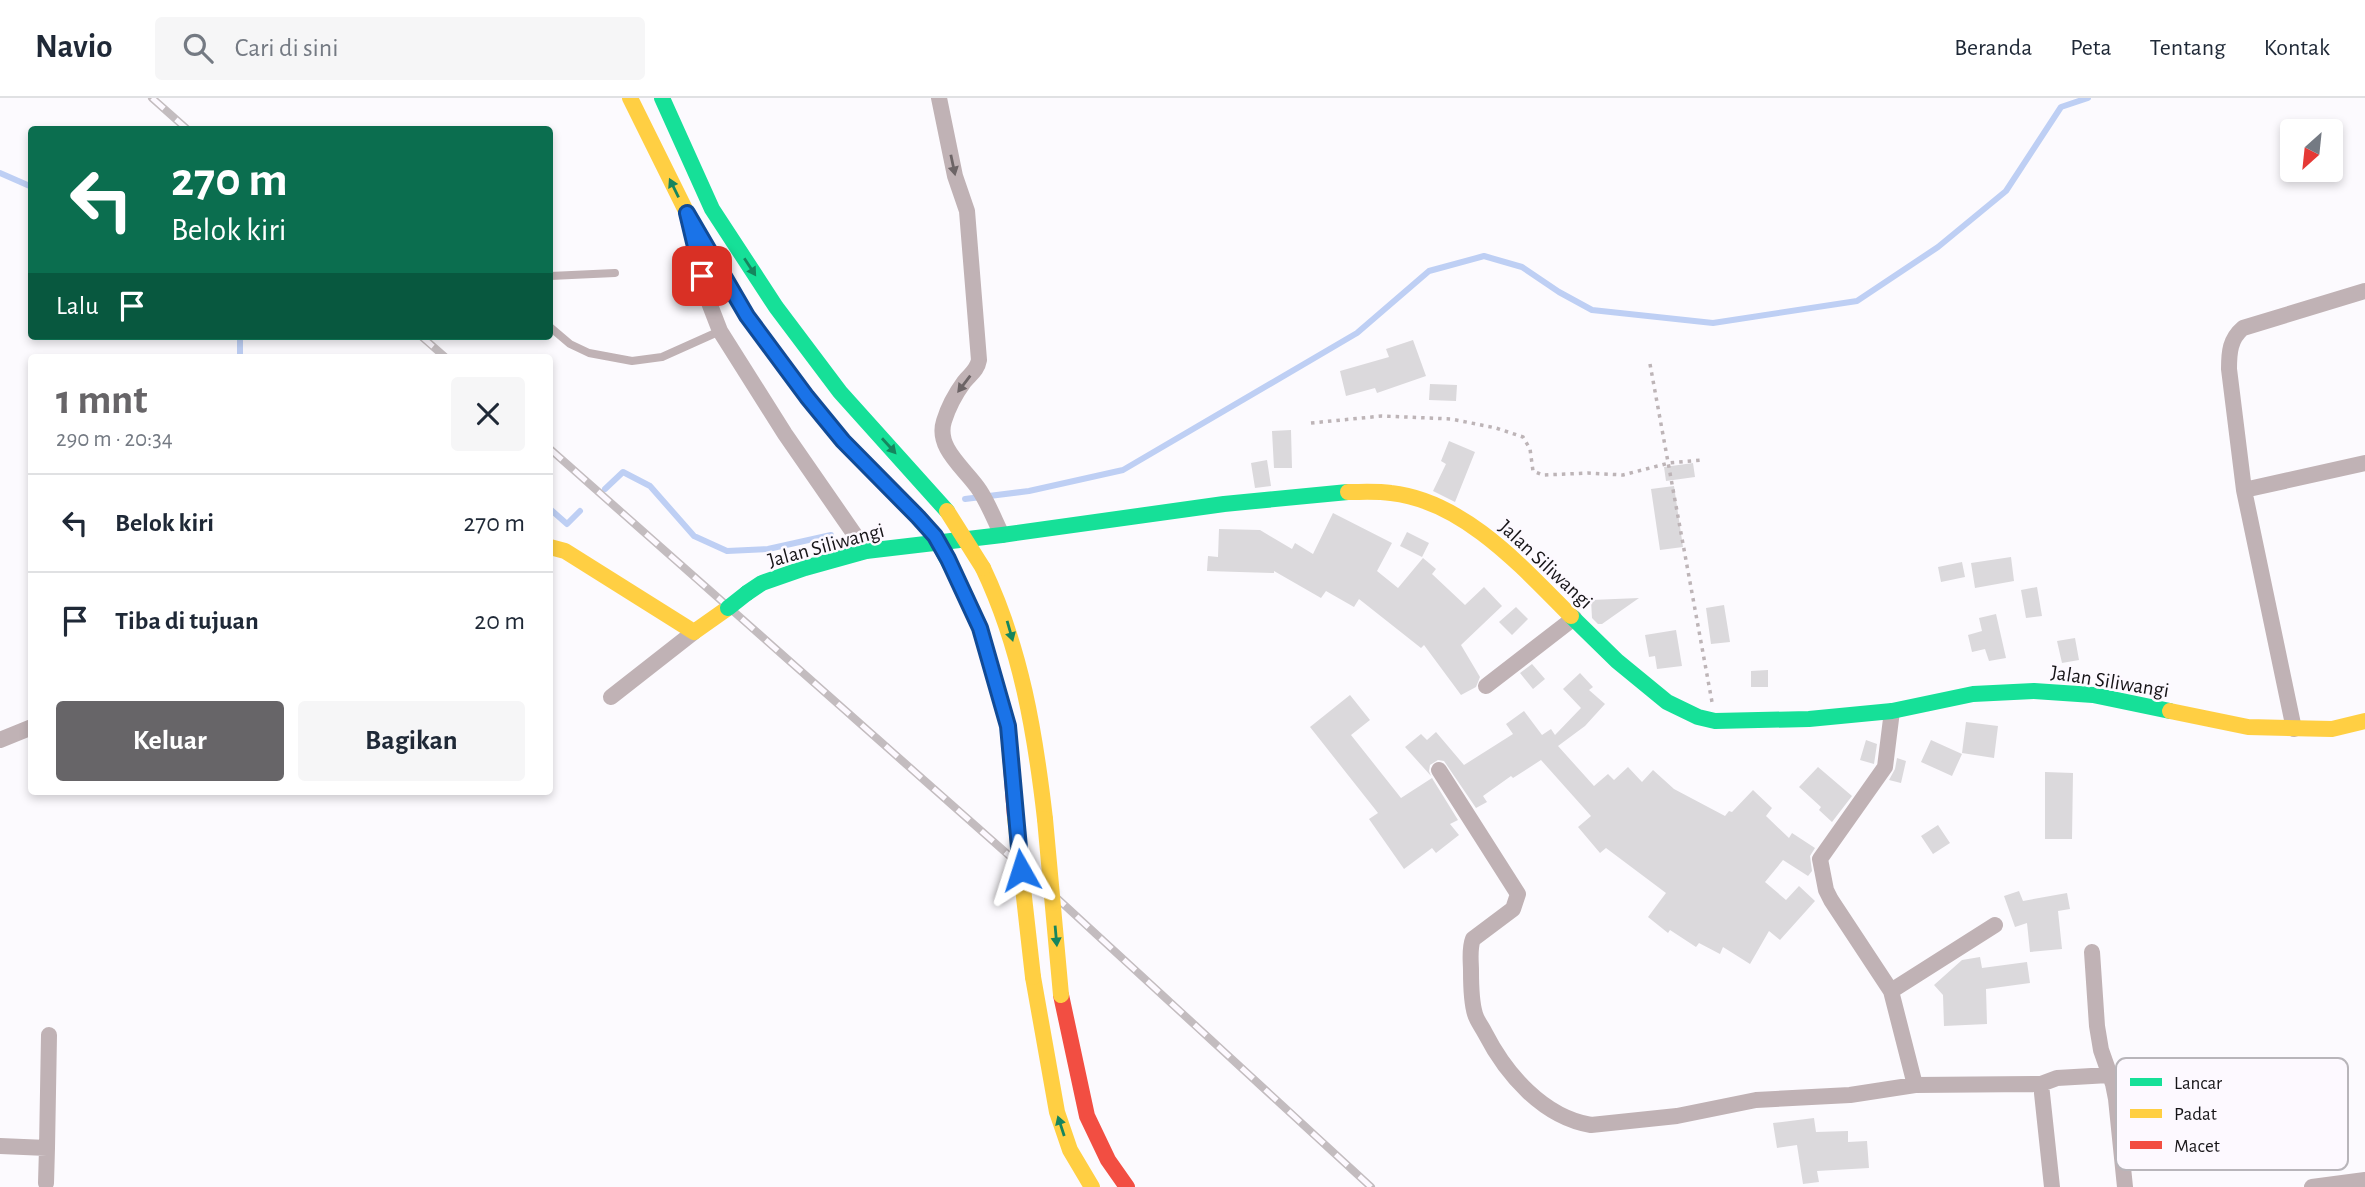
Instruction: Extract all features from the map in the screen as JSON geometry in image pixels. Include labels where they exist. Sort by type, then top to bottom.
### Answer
[{"type":"main road","points":[[630,98],[687,213],[747,316],[843,441],[935,536],[980,628],[1008,726],[1033,977],[1057,1112],[1070,1150],[1092,1187]]},
{"type":"main road","points":[[662,98],[712,209],[776,307],[840,392],[947,511],[999,597],[1023,680],[1034,731],[1061,995],[1087,1116],[1108,1160],[1127,1187]]},
{"type":"main road","name":"Jalan Siliwangi","points":[[694,632],[762,583],[866,551],[1252,501],[1347,492],[1394,493],[1426,502],[1469,523],[1508,553],[1618,661],[1667,702],[1682,712],[1715,721],[1809,719],[1892,711],[1973,694],[2034,691],[2093,695],[2248,727],[2332,729],[2365,722]]},
{"type":"main road","points":[[553,548],[565,551],[694,632]]},
{"type":"street","points":[[939,98],[956,176],[967,211],[979,360],[975,372],[963,383],[952,402],[942,433],[947,450],[983,496],[1002,535]]},
{"type":"street","points":[[687,213],[708,300],[720,331],[785,434],[866,551]]},
{"type":"street","points":[[2294,729],[2244,491],[2229,350],[2235,335],[2243,327],[2365,291]]},
{"type":"street","points":[[2244,491],[2365,463]]},
{"type":"street","points":[[1486,686],[1574,618]]},
{"type":"street","points":[[611,697],[694,632]]},
{"type":"street","points":[[1892,711],[1885,767],[1821,859],[1824,882],[1831,900],[1891,991],[1915,1084]]},
{"type":"street","points":[[0,740],[28,729]]},
{"type":"street","points":[[1439,770],[1517,894],[1513,909],[1473,939],[1471,986],[1475,1015],[1509,1072],[1531,1094],[1579,1123],[1591,1125],[1677,1116],[1756,1100],[1850,1095],[1915,1084],[2041,1084],[2057,1078],[2109,1075]]},
{"type":"street","points":[[1891,991],[1995,925]]},
{"type":"street","points":[[2092,952],[2097,1026],[2101,1050],[2116,1099]]},
{"type":"street","points":[[46,1182],[49,1035]]},
{"type":"street","points":[[2041,1084],[2052,1187]]},
{"type":"street","points":[[0,1146],[47,1147]]},
{"type":"street","points":[[2312,1187],[2365,1180]]},
{"type":"lane","points":[[553,276],[615,274]]},
{"type":"lane","points":[[553,330],[570,344],[589,353],[632,361],[662,358],[720,331]]},
{"type":"path","points":[[1650,363],[1715,721]]},
{"type":"path","points":[[1311,423],[1395,417],[1451,419],[1496,428],[1522,437],[1531,449],[1533,471],[1543,475],[1588,472],[1623,475],[1670,463],[1703,460]]},
{"type":"building","points":[[1413,340],[1426,376],[1377,393],[1375,388],[1346,396],[1340,371],[1389,357],[1386,349]]},
{"type":"building","points":[[1430,384],[1457,385],[1456,401],[1429,400]]},
{"type":"building","points":[[1291,430],[1292,468],[1274,468],[1272,431]]},
{"type":"building","points":[[1449,441],[1475,452],[1455,502],[1433,491],[1446,464],[1441,461]]},
{"type":"building","points":[[1267,460],[1271,486],[1255,488],[1251,463]]},
{"type":"building","points":[[1693,463],[1695,477],[1666,481],[1664,467]]},
{"type":"building","points":[[1674,486],[1683,547],[1660,550],[1651,489]]},
{"type":"building","points":[[1333,513],[1392,543],[1377,571],[1398,588],[1423,558],[1436,569],[1432,574],[1465,605],[1484,587],[1502,606],[1461,645],[1480,677],[1476,687],[1461,695],[1424,645],[1421,648],[1359,599],[1354,607],[1326,591],[1321,598],[1274,571],[1207,571],[1208,556],[1218,557],[1219,529],[1260,530],[1292,549],[1295,543],[1313,554]]},
{"type":"building","points":[[1407,532],[1429,543],[1422,557],[1400,546]]},
{"type":"building","points":[[2011,557],[2014,581],[1975,588],[1971,563]]},
{"type":"building","points":[[1962,562],[1965,577],[1941,582],[1938,567]]},
{"type":"building","points":[[2037,587],[2042,616],[2026,618],[2021,590]]},
{"type":"building","points":[[1639,598],[1602,624],[1592,618],[1591,600]]},
{"type":"building","points":[[1724,605],[1730,642],[1711,644],[1706,608]]},
{"type":"building","points":[[1516,607],[1528,619],[1512,635],[1499,622]]},
{"type":"building","points":[[1996,614],[2006,658],[1989,661],[1985,649],[1972,652],[1968,635],[1982,631],[1979,618]]},
{"type":"building","points":[[1676,630],[1682,666],[1657,669],[1655,656],[1649,657],[1645,635]]},
{"type":"building","points":[[2075,638],[2079,660],[2062,663],[2057,641]]},
{"type":"building","points":[[1532,664],[1545,679],[1533,689],[1520,673]]},
{"type":"building","points":[[1768,670],[1768,687],[1751,687],[1751,671]]},
{"type":"building","points":[[1580,673],[1593,687],[1589,690],[1605,704],[1585,726],[1558,746],[1594,786],[1608,774],[1614,780],[1628,767],[1642,782],[1653,770],[1674,789],[1725,816],[1753,790],[1772,808],[1766,816],[1789,838],[1792,833],[1815,848],[1810,856],[1812,871],[1808,876],[1783,860],[1765,882],[1786,900],[1799,886],[1815,901],[1780,940],[1769,931],[1750,964],[1723,947],[1720,954],[1699,943],[1696,947],[1670,930],[1668,933],[1648,917],[1666,893],[1606,848],[1600,853],[1578,827],[1591,816],[1541,760],[1513,778],[1511,776],[1483,796],[1487,802],[1476,808],[1444,761],[1438,760],[1430,765],[1431,776],[1405,747],[1421,734],[1427,740],[1436,732],[1464,765],[1513,734],[1506,724],[1524,711],[1542,735],[1551,729],[1555,735],[1581,708],[1563,689]]},
{"type":"building","points":[[1350,695],[1370,720],[1351,735],[1401,798],[1432,778],[1458,820],[1450,824],[1459,835],[1436,853],[1432,848],[1404,869],[1369,819],[1378,813],[1310,727]]},
{"type":"building","points":[[1966,722],[1998,726],[1994,758],[1962,753]]},
{"type":"building","points":[[1866,740],[1877,744],[1874,764],[1860,760]]},
{"type":"building","points":[[1931,740],[1962,754],[1952,776],[1921,762]]},
{"type":"building","points":[[1897,758],[1906,761],[1901,783],[1889,780]]},
{"type":"building","points":[[1818,767],[1852,796],[1832,822],[1819,810],[1821,807],[1799,787]]},
{"type":"building","points":[[2045,772],[2073,773],[2072,839],[2045,839]]},
{"type":"building","points":[[1938,825],[1950,843],[1933,854],[1921,836]]},
{"type":"building","points":[[2019,891],[2023,901],[2067,893],[2070,909],[2058,911],[2062,949],[2030,952],[2027,923],[2015,927],[2004,896]]},
{"type":"building","points":[[1980,957],[1982,968],[2027,962],[2030,983],[1986,989],[1987,1024],[1944,1026],[1943,995],[1934,985],[1962,960]]},
{"type":"building","points":[[1814,1118],[1816,1132],[1848,1131],[1848,1142],[1867,1141],[1869,1168],[1817,1171],[1819,1182],[1803,1184],[1797,1145],[1777,1148],[1773,1123]]},
{"type":"waterway","points":[[965,499],[1029,491],[1123,470],[1357,333],[1429,271],[1484,256],[1522,267],[1592,310],[1713,323],[1857,301],[1938,247],[2006,191],[2061,107],[2088,98]]},
{"type":"waterway","points":[[0,173],[28,185]]},
{"type":"waterway","points":[[240,340],[240,354]]},
{"type":"waterway","points":[[605,489],[623,472],[650,486],[694,536],[727,551],[768,549],[831,535]]},
{"type":"waterway","points":[[553,512],[567,524],[580,511]]},
{"type":"railway","points":[[152,98],[184,126]]},
{"type":"railway","points":[[426,340],[442,354]]},
{"type":"railway","points":[[553,452],[1047,889],[1371,1187]]},
{"type":"traffic: fast","points":[[662,98],[712,209],[776,307],[840,392],[947,511]]},
{"type":"traffic: fast","points":[[747,593],[762,583],[866,551],[1224,504],[1348,492]]},
{"type":"traffic: fast","points":[[918,517],[935,536],[958,580]]},
{"type":"traffic: fast","points":[[728,608],[747,593]]},
{"type":"traffic: fast","points":[[1571,616],[1617,661],[1667,702],[1698,717],[1715,721],[1809,719],[1892,711],[1973,694],[2034,691],[2093,695],[2170,711]]},
{"type":"traffic: slow","points":[[630,98],[687,213],[747,316],[843,441],[918,517]]},
{"type":"traffic: slow","points":[[1348,492],[1391,493],[1418,499],[1443,509],[1467,523],[1512,558],[1571,616]]},
{"type":"traffic: slow","points":[[947,511],[983,568]]},
{"type":"traffic: slow","points":[[553,548],[565,551],[694,632],[728,608]]},
{"type":"traffic: slow","points":[[983,568],[1017,660],[1031,722],[1045,819]]},
{"type":"traffic: slow","points":[[2170,711],[2248,727],[2332,729],[2365,721]]},
{"type":"traffic: slow","points":[[1015,817],[1033,977]]},
{"type":"traffic: slow","points":[[1045,819],[1061,995]]},
{"type":"traffic: slow","points":[[1033,977],[1057,1112],[1070,1150],[1092,1187]]},
{"type":"traffic: jam","points":[[958,580],[980,628],[1008,726],[1015,817]]},
{"type":"traffic: jam","points":[[1061,995],[1087,1116],[1108,1160],[1127,1187]]},
{"type":"route","points":[[702,276],[687,213],[747,316],[807,397],[843,441],[935,536],[948,559],[980,628],[1008,726],[1021,870]]}]
